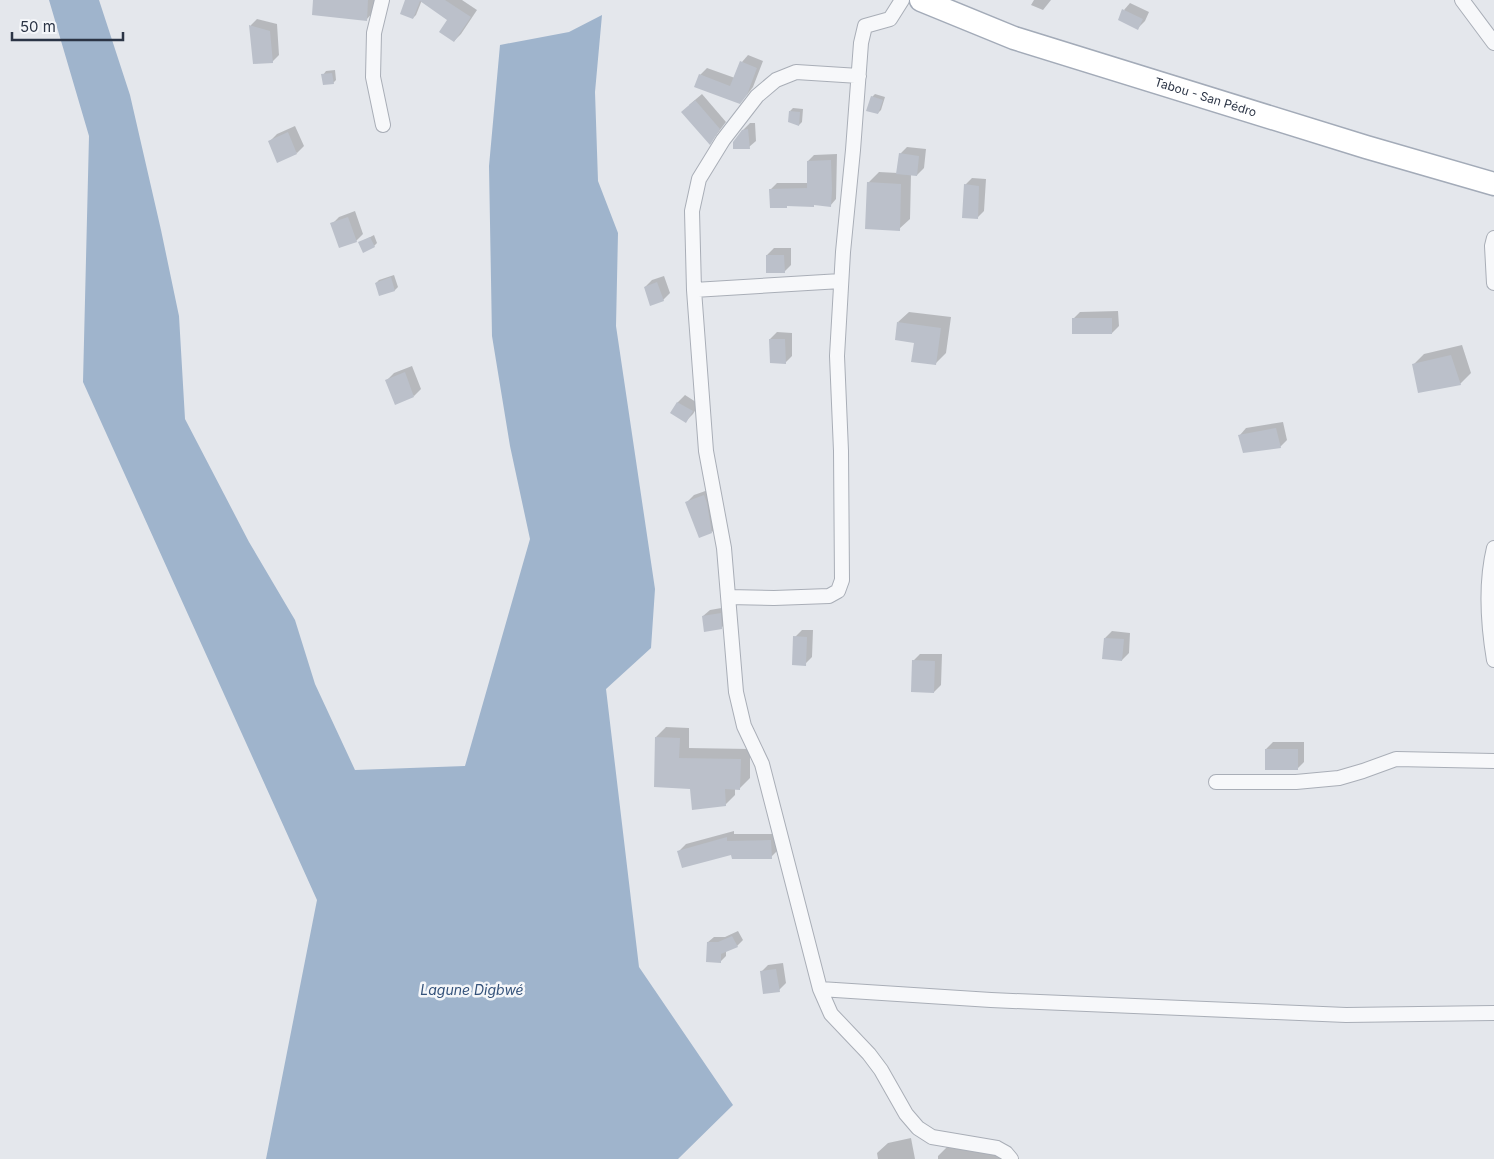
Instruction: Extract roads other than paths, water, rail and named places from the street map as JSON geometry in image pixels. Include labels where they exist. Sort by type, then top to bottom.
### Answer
[{"type":"main road","name":"Tabou - San Pédro","points":[[921,0],[1014,38],[1366,147],[1494,184]]},
{"type":"street","points":[[382,0],[374,33],[373,77],[383,125]]},
{"type":"street","points":[[728,597],[829,596],[838,591],[842,580],[841,460],[837,356],[841,281],[861,43],[865,26],[890,19],[902,0]]},
{"type":"street","points":[[1462,0],[1494,43]]},
{"type":"street","points":[[859,76],[796,72],[776,80],[757,96],[723,140],[700,179],[692,211],[694,290],[706,451],[724,548],[736,692],[744,726],[762,764],[820,989],[831,1014],[877,1065],[906,1114],[918,1128],[932,1137],[997,1148],[1006,1153],[1011,1159]]},
{"type":"street","points":[[1494,238],[1492,246],[1494,283]]},
{"type":"street","points":[[694,290],[841,281]]},
{"type":"street","points":[[1494,548],[1489,579],[1488,626],[1494,660]]},
{"type":"street","points":[[1216,782],[1296,782],[1339,778],[1396,759],[1494,761]]},
{"type":"street","points":[[820,989],[991,1000],[1346,1015],[1494,1013]]},
{"type":"water","name":"Lagune Digbwé","points":[[49,0],[99,0],[130,95],[179,316],[185,419],[249,542],[295,620],[315,684],[355,770],[465,766],[530,539],[510,446],[492,336],[489,166],[500,45],[569,32],[602,15],[595,92],[598,181],[618,233],[616,326],[655,589],[651,648],[606,689],[639,967],[733,1105],[678,1159],[266,1159],[317,900],[83,382],[89,136]]}]
